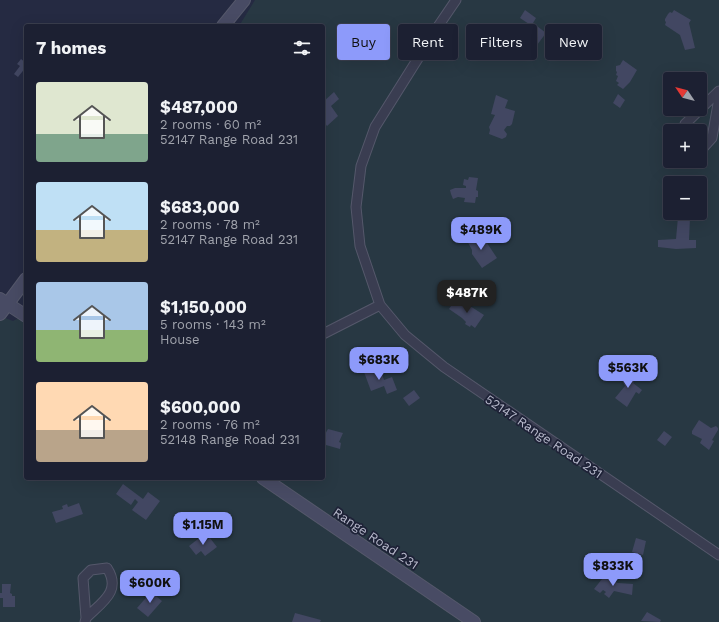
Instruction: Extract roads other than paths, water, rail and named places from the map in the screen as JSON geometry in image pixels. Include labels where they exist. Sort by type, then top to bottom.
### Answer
[{"type":"street","points":[[225,24],[244,0]]},
{"type":"street","name":"52147 Range Road 231","points":[[456,0],[375,127],[361,166],[356,207],[360,246],[380,305],[405,335],[444,367],[719,555]]},
{"type":"street","points":[[685,124],[719,91]]},
{"type":"street","points":[[707,144],[712,138],[719,98]]},
{"type":"street","points":[[0,314],[4,301],[24,281]]},
{"type":"street","points":[[4,301],[24,315]]},
{"type":"street","points":[[325,333],[380,305]]},
{"type":"street","name":"Range Road 231","points":[[266,480],[474,622]]},
{"type":"street","points":[[107,568],[113,577],[112,591],[86,620],[83,578],[91,570],[107,568]]}]
